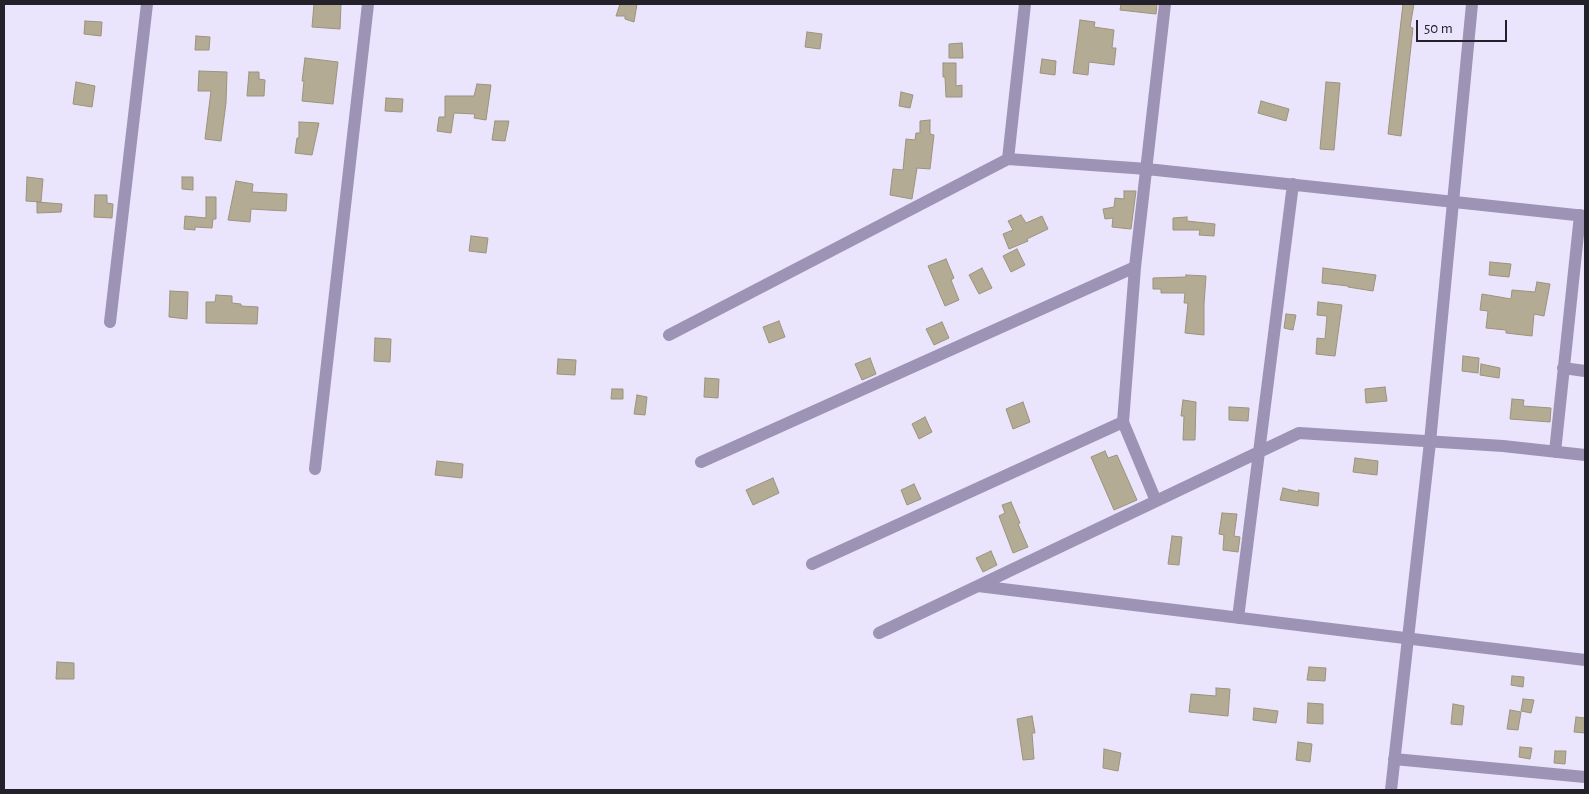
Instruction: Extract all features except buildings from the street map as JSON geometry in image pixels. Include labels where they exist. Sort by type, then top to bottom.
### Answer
[{"type":"street","points":[[110,322],[147,4]]},
{"type":"street","points":[[315,470],[368,4]]},
{"type":"street","points":[[1008,159],[1024,4]]},
{"type":"street","points":[[1156,501],[1123,422],[1135,267],[1165,4]]},
{"type":"street","points":[[1391,790],[1430,442],[1472,4]]},
{"type":"street","points":[[669,335],[1008,159],[1147,169],[1582,215],[1555,452]]},
{"type":"street","points":[[1238,618],[1293,184]]},
{"type":"street","points":[[701,462],[1135,267]]},
{"type":"street","points":[[1564,368],[1585,371]]},
{"type":"street","points":[[812,564],[1123,422]]},
{"type":"street","points":[[879,633],[1299,433],[1502,446],[1585,455]]},
{"type":"street","points":[[978,586],[1585,660]]},
{"type":"street","points":[[1394,759],[1585,777]]}]
